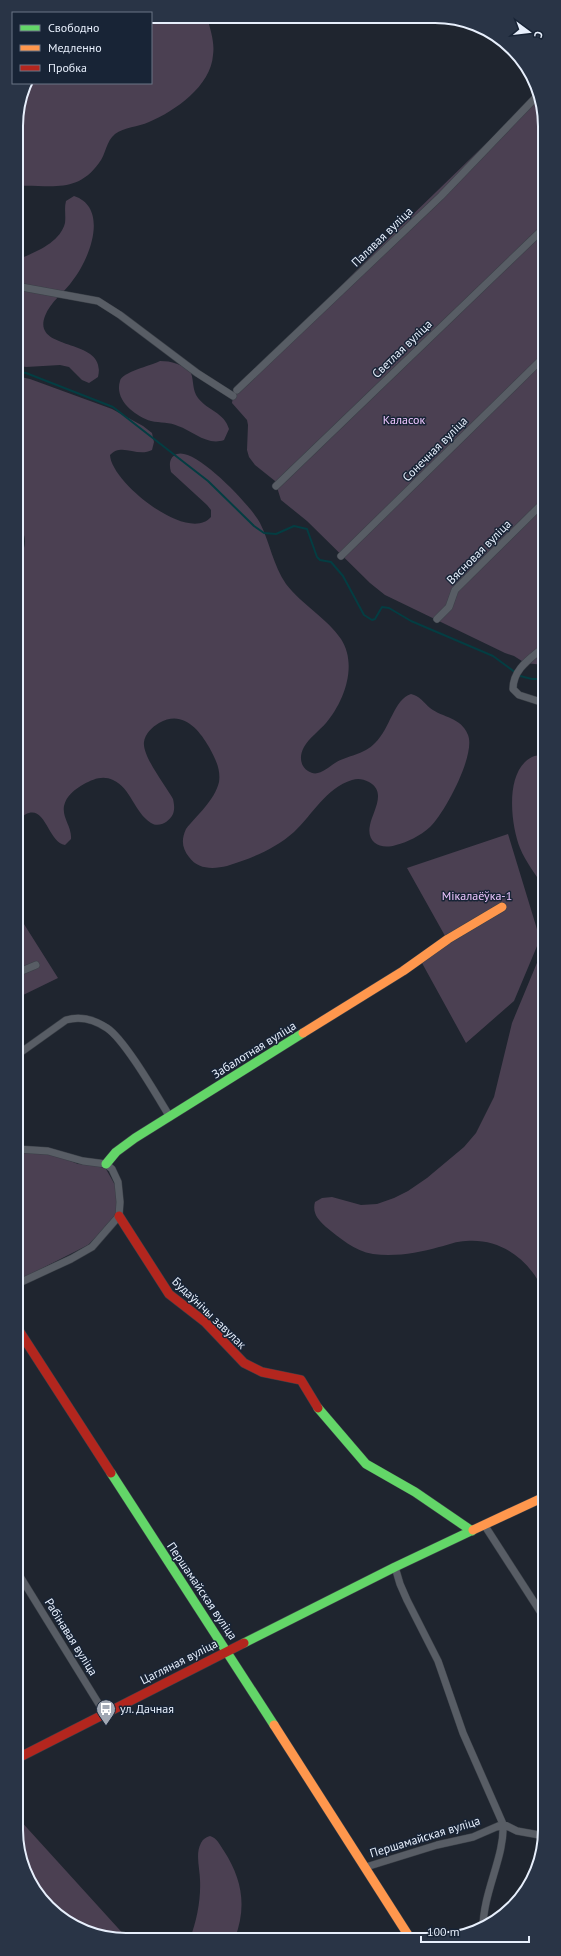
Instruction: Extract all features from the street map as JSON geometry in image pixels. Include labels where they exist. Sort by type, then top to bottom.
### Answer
[{"type":"street","name":"Палявая вуліца","points":[[23,287],[98,301],[120,315],[197,373],[235,393],[441,196],[534,99]]},
{"type":"street","name":"Светлая вуліца","points":[[276,486],[538,234]]},
{"type":"street","name":"Сонечная вуліца","points":[[341,556],[538,363]]},
{"type":"street","name":"Вясновая вуліца","points":[[436,619],[449,607],[455,590],[538,508]]},
{"type":"street","points":[[538,652],[515,674],[513,689],[515,692],[538,701]]},
{"type":"street","name":"Забалотная вуліца","points":[[106,1164],[121,1148],[418,960],[448,939],[502,907]]},
{"type":"street","points":[[23,970],[36,964]]},
{"type":"street","points":[[23,1050],[66,1020],[75,1017],[83,1018],[108,1029],[123,1046],[170,1117]]},
{"type":"street","points":[[23,1149],[48,1150],[83,1161],[106,1164],[112,1169],[118,1182],[120,1202],[119,1216],[98,1241],[84,1253],[23,1282]]},
{"type":"street","name":"Будаўнічы завулак","points":[[119,1216],[169,1294],[205,1322],[244,1363],[262,1372],[301,1380],[320,1411],[352,1449],[374,1470],[406,1486],[456,1522],[472,1531]]},
{"type":"street","name":"Першамайская вуліца","points":[[23,1338],[228,1651],[407,1933]]},
{"type":"street","name":"Цагляная вуліца","points":[[23,1755],[395,1567],[538,1500]]},
{"type":"street","points":[[485,1526],[538,1610]]},
{"type":"street","points":[[395,1567],[407,1600],[438,1661],[463,1733],[503,1824],[499,1852],[485,1902],[484,1920]]},
{"type":"street","name":"Рабінавая вуліца","points":[[23,1581],[105,1714]]},
{"type":"street","points":[[503,1824],[517,1831],[538,1835]]},
{"type":"street","name":"Першамайская вуліца","points":[[366,1867],[437,1845],[473,1836],[503,1824]]},
{"type":"green space","points":[[152,23],[209,23],[213,40],[211,66],[199,87],[190,96],[170,111],[159,117],[145,124],[123,130],[115,134],[110,140],[99,163],[81,180],[61,186],[23,186],[23,119],[28,93],[32,84],[152,84]]},
{"type":"green space","name":"Каласок","points":[[534,97],[538,126],[538,664],[525,663],[514,656],[385,595],[370,583],[307,521],[281,500],[275,481],[255,465],[249,457],[247,450],[247,420],[232,403],[233,396],[237,390],[403,224]]},
{"type":"green space","points":[[74,196],[85,202],[91,211],[94,223],[93,235],[90,248],[79,271],[47,311],[44,328],[49,335],[58,341],[82,349],[92,355],[98,364],[98,377],[89,383],[82,380],[69,367],[60,365],[23,366],[23,257],[52,242],[58,236],[65,223],[66,201]]},
{"type":"green space","points":[[160,361],[177,364],[184,367],[191,373],[195,392],[198,398],[206,406],[220,415],[227,423],[229,429],[224,440],[206,440],[184,428],[168,423],[145,419],[127,406],[120,395],[119,388],[122,378],[131,372]]},
{"type":"green space","points":[[23,378],[112,409],[143,426],[152,433],[154,442],[152,450],[141,452],[120,450],[115,451],[110,455],[114,467],[123,480],[136,494],[152,506],[169,516],[186,522],[200,523],[211,517],[211,510],[207,505],[171,472],[170,462],[172,457],[177,454],[186,454],[210,469],[223,480],[255,515],[260,523],[278,569],[286,584],[292,592],[329,624],[341,639],[346,649],[348,660],[347,683],[333,714],[302,750],[301,760],[305,769],[312,773],[319,773],[340,760],[371,747],[385,730],[400,702],[411,694],[419,698],[435,711],[456,721],[465,729],[468,735],[468,755],[458,783],[451,797],[430,827],[418,836],[400,844],[385,847],[376,844],[373,841],[369,831],[377,802],[377,791],[369,782],[354,779],[343,784],[327,795],[294,832],[271,848],[227,866],[206,868],[197,864],[187,854],[183,844],[183,837],[186,829],[214,795],[219,782],[219,773],[213,755],[200,733],[188,723],[175,719],[159,723],[149,731],[144,742],[144,748],[150,763],[173,799],[174,808],[171,817],[164,823],[157,825],[151,823],[140,813],[128,794],[119,784],[106,778],[98,778],[81,786],[71,793],[65,802],[64,815],[70,830],[71,839],[65,845],[59,842],[53,836],[39,815],[34,813],[26,814],[23,816],[23,550],[25,538],[23,533]]},
{"type":"green space","points":[[533,756],[538,756],[538,879],[520,848],[512,813],[512,800],[517,774],[523,764]]},
{"type":"green space","name":"Мікалаёўка-1","points":[[508,834],[538,932],[538,944],[514,1001],[466,1043],[422,963],[449,943],[407,868]]},
{"type":"green space","points":[[23,923],[58,978],[23,995]]},
{"type":"green space","points":[[538,960],[538,1280],[531,1270],[513,1253],[491,1243],[463,1241],[415,1253],[381,1255],[360,1250],[348,1244],[326,1227],[318,1219],[315,1213],[315,1202],[322,1198],[332,1197],[361,1205],[377,1204],[394,1198],[408,1191],[427,1178],[464,1147],[476,1133],[494,1097],[512,1023]]},
{"type":"green space","points":[[23,1152],[38,1152],[58,1156],[78,1164],[96,1165],[106,1169],[115,1185],[118,1205],[115,1215],[106,1227],[88,1245],[23,1278]]},
{"type":"green space","points":[[23,1824],[122,1933],[106,1931],[87,1925],[63,1912],[53,1903],[37,1882],[28,1863],[24,1843]]},
{"type":"green space","points":[[210,1836],[220,1844],[230,1861],[239,1882],[242,1904],[237,1933],[192,1933],[197,1917],[199,1902],[200,1876],[198,1852],[201,1843]]},
{"type":"waterway","points":[[23,373],[113,407],[208,481],[254,526],[264,533],[276,534],[294,526],[307,529],[317,557],[320,560],[331,562],[343,576],[364,615],[372,620],[375,619],[382,607],[389,608],[411,621],[493,656],[520,676],[538,679]]},
{"type":"traffic: fast","points":[[106,1164],[116,1152],[135,1138],[303,1033]]},
{"type":"traffic: fast","points":[[318,1408],[366,1464],[415,1492],[472,1531]]},
{"type":"traffic: fast","points":[[111,1473],[274,1725]]},
{"type":"traffic: fast","points":[[244,1643],[395,1567],[473,1530]]},
{"type":"traffic: slow","points":[[303,1033],[403,971],[448,939],[502,907]]},
{"type":"traffic: slow","points":[[473,1530],[538,1500]]},
{"type":"traffic: slow","points":[[274,1725],[407,1933]]},
{"type":"traffic: jam","points":[[119,1216],[169,1294],[205,1322],[244,1363],[262,1372],[301,1380],[318,1408]]},
{"type":"traffic: jam","points":[[23,1337],[111,1473]]},
{"type":"traffic: jam","points":[[23,1755],[244,1643]]},
{"type":"place","name":"ул. Дачная","points":[[106,1726]]}]
